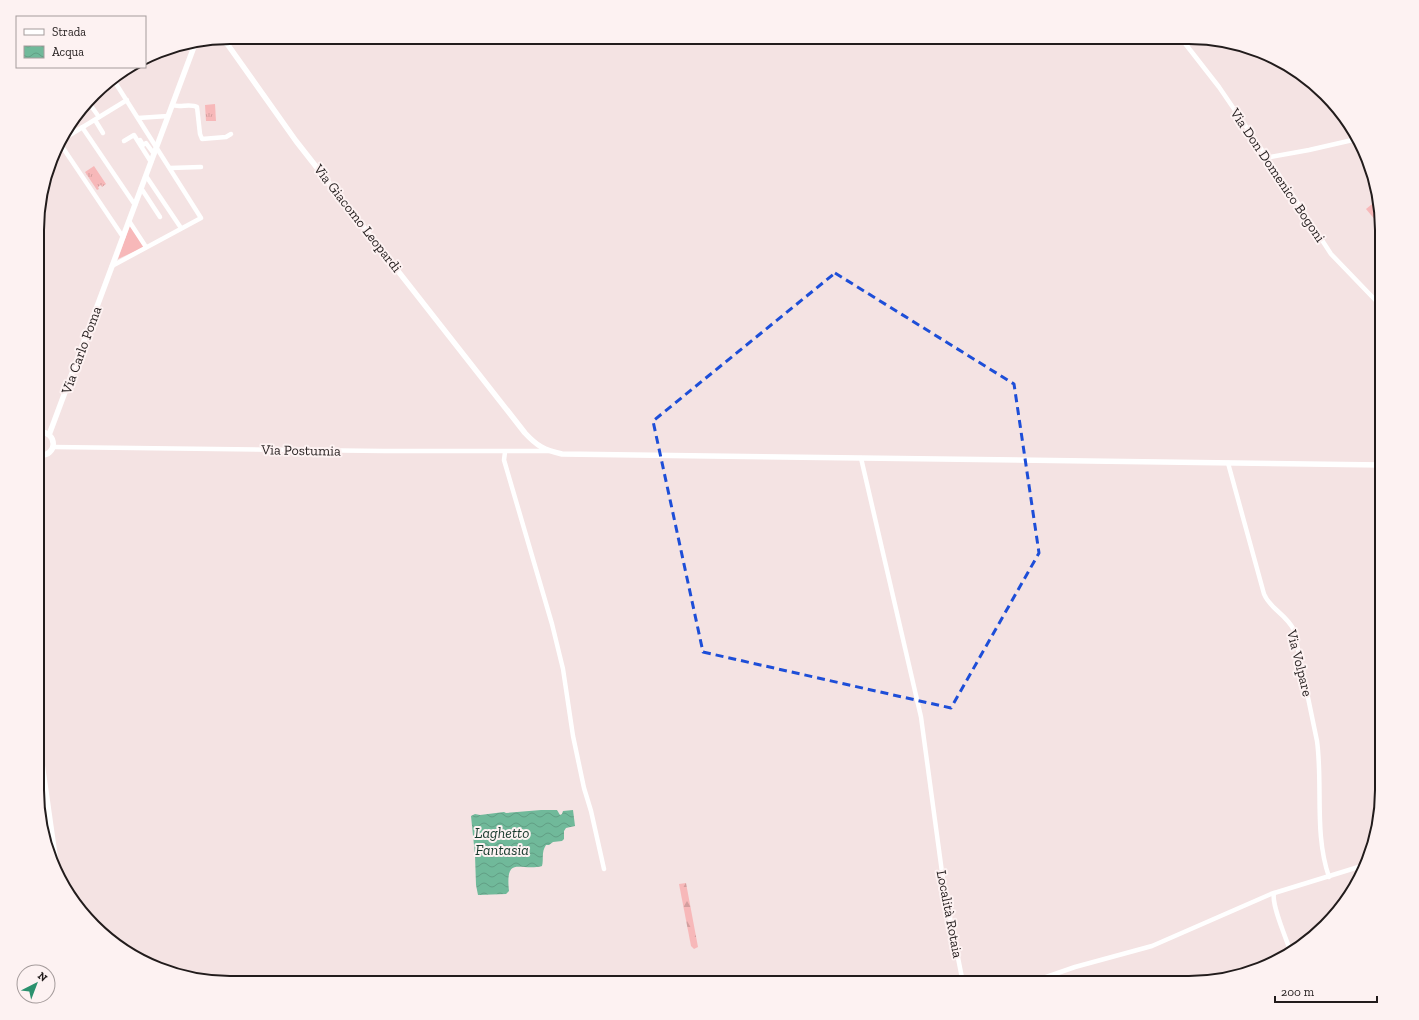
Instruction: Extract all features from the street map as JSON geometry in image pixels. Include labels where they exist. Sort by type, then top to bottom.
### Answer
[{"type":"main road","name":"Via Giacomo Leopardi","points":[[226,44],[304,149],[525,433],[536,444],[549,451]]},
{"type":"main road","name":"Via Carlo Poma","points":[[49,435],[192,48]]},
{"type":"main road","points":[[44,432],[49,435],[53,444],[49,453],[44,455]]},
{"type":"main road","points":[[549,451],[562,454],[1375,465]]},
{"type":"main road","points":[[44,778],[54,851]]},
{"type":"street","name":"Via Don Domenico Bogoni","points":[[1185,44],[1219,87],[1331,254],[1375,300]]},
{"type":"street","points":[[112,266],[201,218],[116,84]]},
{"type":"street","points":[[71,134],[127,100]]},
{"type":"street","points":[[172,105],[180,107],[197,107],[200,134],[202,139],[226,137],[231,134]]},
{"type":"street","points":[[91,106],[103,133]]},
{"type":"street","points":[[138,118],[168,116]]},
{"type":"street","points":[[82,127],[135,205]]},
{"type":"street","points":[[135,132],[143,145],[146,143],[154,154]]},
{"type":"street","points":[[124,142],[134,135],[151,162]]},
{"type":"street","points":[[1266,156],[1270,157],[1309,150],[1352,140]]},
{"type":"street","points":[[64,147],[123,237]]},
{"type":"street","points":[[170,168],[201,167]]},
{"type":"street","points":[[146,176],[180,228]]},
{"type":"street","points":[[141,188],[160,217]]},
{"type":"street","points":[[129,221],[146,247]]},
{"type":"street","name":"Via Postumia","points":[[53,444],[67,447],[505,452],[549,451]]},
{"type":"street","points":[[505,452],[504,460],[550,617],[563,670],[570,723],[604,869]]},
{"type":"street","name":"Località Rotaia","points":[[861,458],[921,717],[926,745],[937,846],[947,910],[961,976]]},
{"type":"street","name":"Via Volpare","points":[[1228,463],[1266,600],[1290,622],[1294,630],[1320,759],[1322,855],[1329,877]]},
{"type":"street","points":[[1050,976],[1082,965],[1152,946],[1274,893],[1358,867]]},
{"type":"street","points":[[1274,893],[1273,896],[1275,907],[1289,947]]},
{"type":"highlighted area","points":[[835,273],[1014,384],[1039,553],[951,708],[703,652],[653,421]]},
{"type":"green space","points":[[215,104],[216,121],[206,121],[205,105]]},
{"type":"green space","points":[[94,166],[106,184],[102,187],[101,185],[98,187],[99,189],[97,190],[85,172]]},
{"type":"green space","points":[[1373,204],[1375,220],[1366,209]]},
{"type":"green space","points":[[130,225],[144,247],[118,259]]},
{"type":"green space","points":[[686,883],[698,947],[694,949],[691,946],[679,884]]},
{"type":"water","name":"Laghetto Fantasia","points":[[557,810],[560,815],[563,811],[573,810],[575,826],[566,828],[564,831],[564,839],[562,841],[553,842],[546,845],[542,866],[512,868],[508,880],[509,891],[506,894],[478,895],[471,816],[475,814],[480,815]]}]
